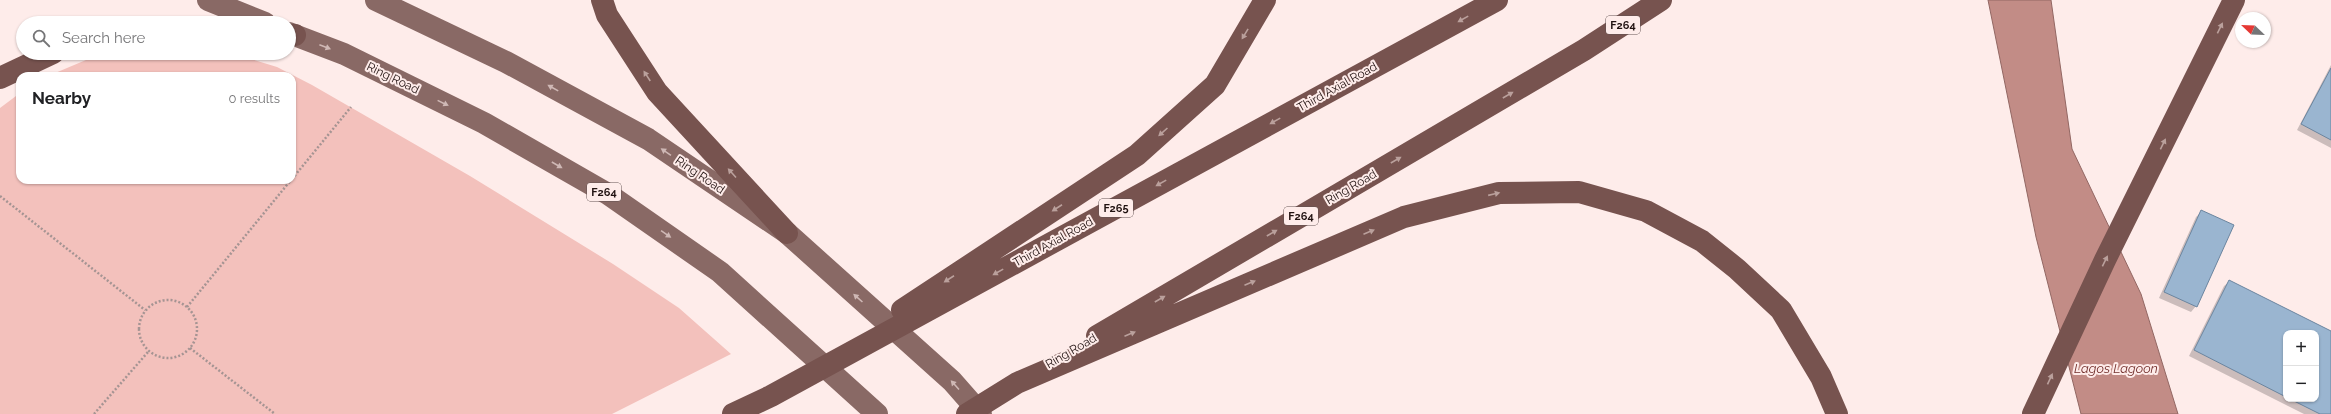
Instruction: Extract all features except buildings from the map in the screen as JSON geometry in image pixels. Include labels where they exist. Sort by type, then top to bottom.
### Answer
[{"type":"highway","points":[[602,0],[607,15],[657,92],[787,233]]},
{"type":"highway","points":[[726,414],[771,396],[1137,155],[1215,85],[1265,0]]},
{"type":"highway","name":"Third Axial Road","points":[[733,414],[771,396],[1498,0]]},
{"type":"highway","name":"Ring Road","points":[[1017,383],[1584,50],[1661,0]]},
{"type":"highway","points":[[2033,414],[2105,260],[2234,0]]},
{"type":"highway","points":[[0,78],[38,60]]},
{"type":"highway","points":[[953,414],[1017,383],[1404,217],[1499,193],[1579,192],[1646,211],[1702,241],[1737,269],[1781,310],[1821,377],[1838,414]]},
{"type":"highway","name":"F264","points":[[967,414],[1017,383]]},
{"type":"main road","points":[[208,0],[248,16]]},
{"type":"main road","name":"Ring Road","points":[[376,0],[506,62],[648,139],[787,233],[952,381],[980,414]]},
{"type":"main road","name":"Ring Road","points":[[296,36],[344,54],[484,123],[608,194],[720,272],[877,414]]},
{"type":"path","points":[[296,175],[351,107]]},
{"type":"path","points":[[187,307],[289,184]]},
{"type":"path","points":[[0,196],[145,310]]},
{"type":"path","points":[[165,300],[177,301],[187,307],[194,316],[197,327],[196,339],[190,348],[181,356],[170,359],[158,358],[148,352],[141,343],[138,332],[140,320],[145,310],[154,303],[165,300]]},
{"type":"path","points":[[190,348],[275,414]]},
{"type":"path","points":[[94,414],[148,352]]},
{"type":"shaded area","points":[[86,60],[254,60],[277,67],[287,72],[58,72]]},
{"type":"shaded area","points":[[296,77],[470,176],[613,264],[679,308],[731,354],[612,414],[0,414],[0,108],[16,96],[16,184],[296,184]]},
{"type":"water","name":"Lagos Lagoon","points":[[1988,0],[2051,0],[2072,149],[2141,294],[2178,414],[2081,414],[2036,237]]}]
